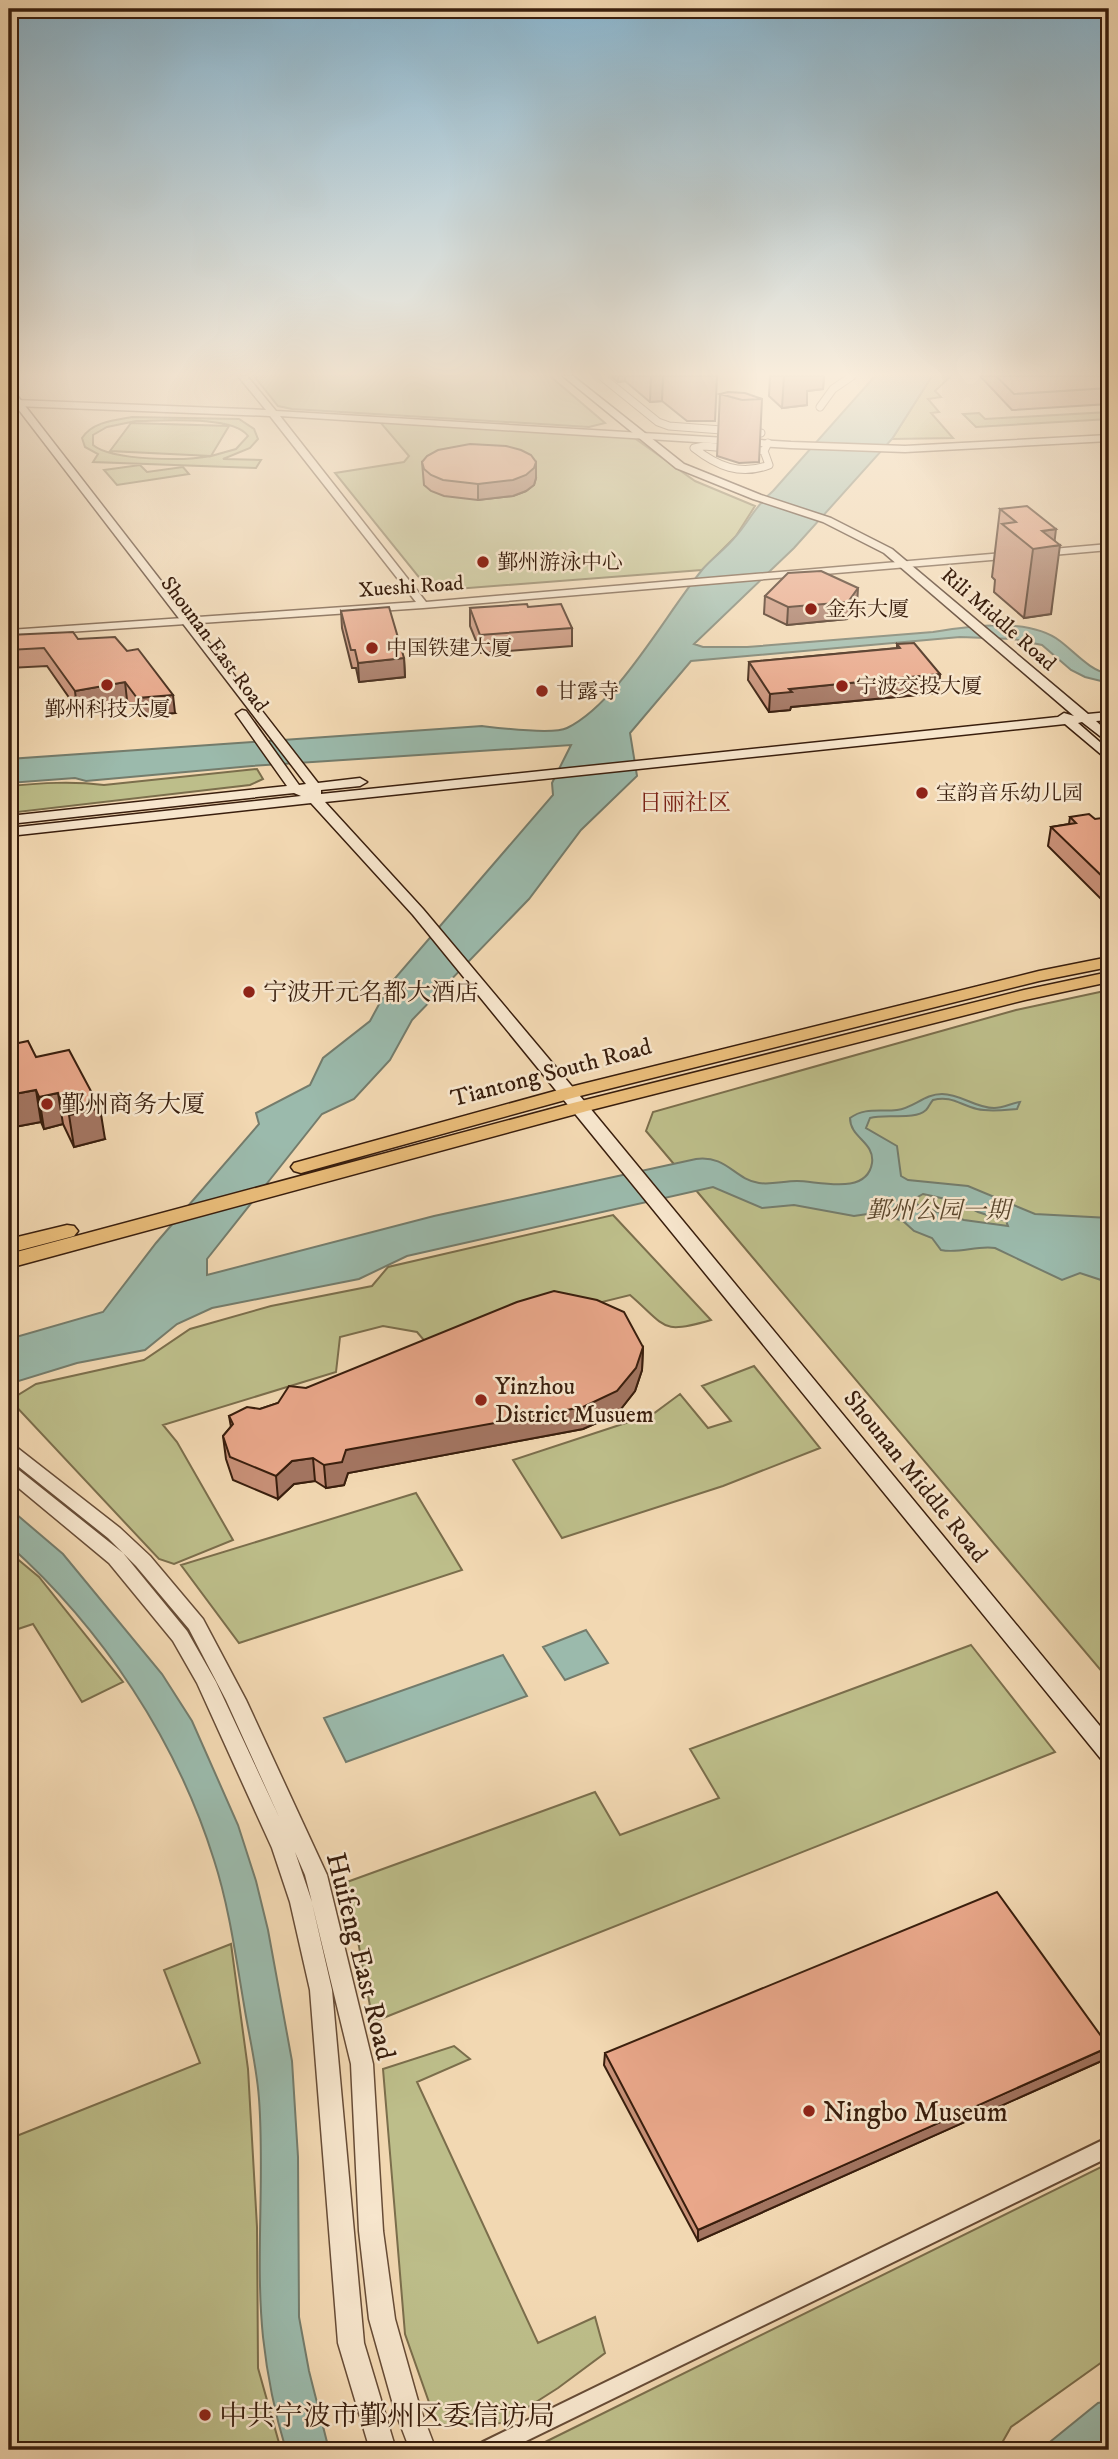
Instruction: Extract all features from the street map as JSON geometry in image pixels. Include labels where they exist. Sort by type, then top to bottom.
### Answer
[{"type":"main road","name":"Shounan East Road","points":[[78,491],[265,736],[295,788],[312,788]]},
{"type":"main road","points":[[741,491],[827,520],[876,543],[900,563]]},
{"type":"main road","name":"Rili Middle Road","points":[[900,563],[1073,716],[1109,757]]},
{"type":"main road","points":[[1073,716],[1109,708]]},
{"type":"main road","points":[[9,832],[312,788],[553,768],[1073,716],[1109,716]]},
{"type":"main road","name":"Rili Middle Road","points":[[1073,716],[1109,739]]},
{"type":"main road","points":[[265,736],[418,912],[575,1100]]},
{"type":"main road","points":[[9,820],[295,788]]},
{"type":"main road","name":"Tiantong South Road","points":[[9,1261],[280,1188],[575,1100],[1040,976],[1109,962]]},
{"type":"main road","name":"Tiantong South Road","points":[[9,1246],[297,1168],[575,1100],[1109,977]]},
{"type":"main road","name":"Shounan Middle Road","points":[[575,1100],[1109,1753]]},
{"type":"street","points":[[334,491],[423,605]]},
{"type":"street","name":"Xueshi Road","points":[[9,633],[423,605],[1109,547]]},
{"type":"street","name":"Huifeng East Road","points":[[9,1450],[124,1542],[196,1624],[236,1700],[316,1875],[362,2064],[371,2231],[382,2319],[407,2408],[423,2450]]},
{"type":"street","name":"Huifeng East Road","points":[[9,1471],[116,1558],[180,1636],[206,1682],[283,1848],[301,1902],[321,1990],[351,2343],[383,2450]]},
{"type":"street","points":[[487,2450],[1109,2147]]},
{"type":"green space","points":[[349,491],[718,491],[755,506],[736,536],[702,570],[430,591]]},
{"type":"green space","points":[[257,769],[263,779],[250,785],[9,813],[9,786],[57,783],[104,785]]},
{"type":"green space","name":"鄞州公园一期","points":[[1109,990],[1109,1680],[646,1131],[653,1112],[1016,1010]]},
{"type":"green space","points":[[613,1215],[711,1320],[682,1327],[666,1325],[630,1295],[428,1345],[417,1332],[383,1326],[340,1337],[336,1372],[163,1425],[177,1442],[233,1540],[174,1564],[159,1559],[10,1400],[36,1384],[144,1360],[190,1329],[271,1306],[372,1286],[388,1267]]},
{"type":"green space","points":[[754,1366],[820,1448],[723,1486],[562,1538],[513,1460],[653,1414],[680,1394],[708,1428],[731,1421],[702,1386]]},
{"type":"green space","points":[[416,1493],[462,1570],[239,1643],[181,1565]]},
{"type":"green space","points":[[9,1552],[39,1577],[123,1682],[82,1702],[33,1624],[9,1632]]},
{"type":"green space","points":[[971,1645],[1055,1752],[373,2022],[347,1882],[595,1792],[620,1835],[719,1798],[690,1749]]},
{"type":"green space","points":[[231,1944],[248,2069],[257,2227],[258,2368],[281,2450],[9,2450],[9,2139],[200,2063],[164,1970]]},
{"type":"green space","points":[[454,2046],[470,2059],[417,2082],[538,2343],[595,2317],[605,2353],[558,2388],[503,2423],[437,2425],[405,2334],[383,2069]]},
{"type":"green space","points":[[1109,2163],[1109,2357],[1011,2427],[998,2450],[529,2450]]},
{"type":"shaded area","points":[[773,491],[845,491],[794,548],[694,644],[703,647],[747,647],[933,632],[964,627],[1015,626],[1047,633],[1089,665],[1109,674],[1109,683],[1071,670],[1042,645],[1013,639],[960,637],[691,661],[630,733],[637,776],[581,830],[529,899],[412,1020],[390,1060],[354,1099],[322,1114],[207,1259],[207,1275],[434,1216],[696,1159],[723,1164],[750,1181],[759,1183],[852,1183],[861,1180],[868,1173],[872,1156],[854,1131],[850,1118],[867,1111],[903,1109],[930,1096],[942,1094],[987,1107],[997,1108],[1020,1102],[1017,1109],[987,1110],[939,1099],[933,1100],[926,1110],[914,1115],[870,1118],[866,1128],[897,1146],[901,1176],[908,1180],[968,1186],[1035,1214],[1109,1218],[1109,1287],[1101,1280],[1080,1273],[1062,1280],[995,1248],[941,1250],[932,1238],[914,1231],[903,1221],[888,1216],[874,1213],[854,1216],[794,1205],[762,1208],[713,1187],[407,1256],[359,1279],[212,1308],[177,1324],[145,1350],[77,1363],[9,1384],[9,1339],[103,1312],[156,1243],[259,1124],[256,1113],[310,1085],[323,1058],[370,1021],[390,984],[553,795],[552,783],[571,745],[252,766],[86,781],[75,778],[9,783],[9,759],[482,726],[538,731],[567,728],[586,716],[622,679],[702,570],[732,541],[761,502]],"holes":[[[923,1194],[959,1202],[978,1212],[1006,1221],[1008,1226],[964,1220],[921,1207],[916,1198]]]},
{"type":"shaded area","points":[[9,1508],[63,1554],[162,1674],[192,1721],[238,1825],[268,1930],[292,2061],[298,2157],[299,2317],[309,2371],[329,2450],[286,2450],[272,2394],[261,2307],[261,2129],[258,2087],[232,1932],[214,1860],[179,1772],[132,1689],[75,1613],[43,1577],[9,1545]]},
{"type":"shaded area","points":[[586,1630],[608,1663],[565,1680],[543,1647]]},
{"type":"shaded area","points":[[503,1655],[527,1696],[346,1762],[324,1718]]},
{"type":"shaded area","points":[[1109,2401],[1109,2450],[1040,2450],[1098,2403]]},
{"type":"building","points":[[1027,506],[1056,529],[1042,531],[1060,545],[1033,549],[1002,524],[1016,522],[1000,509]]},
{"type":"building","points":[[821,571],[858,588],[848,602],[788,607],[765,596],[788,573]]},
{"type":"building","points":[[527,604],[528,607],[561,604],[572,628],[480,635],[470,608]]},
{"type":"building","points":[[389,607],[404,658],[358,663],[355,650],[351,650],[341,611]]},
{"type":"building","points":[[73,632],[78,639],[115,637],[127,651],[138,649],[173,695],[137,698],[125,682],[75,691],[44,648],[9,650],[9,635]]},
{"type":"building","points":[[914,643],[940,674],[789,689],[792,692],[770,694],[749,662],[900,648],[897,644]]},
{"type":"building","points":[[1089,814],[1095,819],[1102,818],[1109,825],[1109,879],[1106,880],[1051,827],[1076,823],[1070,817]]},
{"type":"building","points":[[28,1041],[36,1057],[69,1050],[100,1108],[69,1115],[58,1093],[39,1097],[36,1090],[9,1095],[9,1045]]},
{"type":"building","name":"Yinzhou District Musuem","points":[[554,1291],[597,1300],[624,1312],[643,1347],[636,1368],[617,1391],[583,1407],[346,1450],[342,1462],[324,1465],[313,1458],[292,1461],[276,1476],[230,1457],[223,1436],[233,1424],[229,1416],[247,1407],[260,1409],[278,1403],[289,1386],[306,1388],[517,1302]]},
{"type":"building","name":"Ningbo Museum","points":[[997,1892],[1109,2047],[698,2230],[605,2053]]},
{"type":"place","name":"鄞州游泳中心","points":[[483,562]]},
{"type":"place","name":"金东大厦","points":[[811,609]]},
{"type":"place","name":"中国铁建大厦","points":[[372,648]]},
{"type":"place","name":"鄞州科技大厦","points":[[107,685]]},
{"type":"place","name":"宁波交投大厦","points":[[842,686]]},
{"type":"place","name":"甘露寺","points":[[542,691]]},
{"type":"place","name":"宝韵音乐幼儿园","points":[[922,793]]},
{"type":"place","name":"宁波开元名都大酒店","points":[[249,992]]},
{"type":"place","name":"鄞州商务大厦","points":[[47,1104]]},
{"type":"place","name":"Yinzhou District Musuem","points":[[481,1400]]},
{"type":"place","name":"Ningbo Museum","points":[[809,2111]]},
{"type":"place","name":"中共宁波市鄞州区委信访局","points":[[205,2415]]},
{"type":"district","name":"日丽社区","points":[[685,802]]}]
